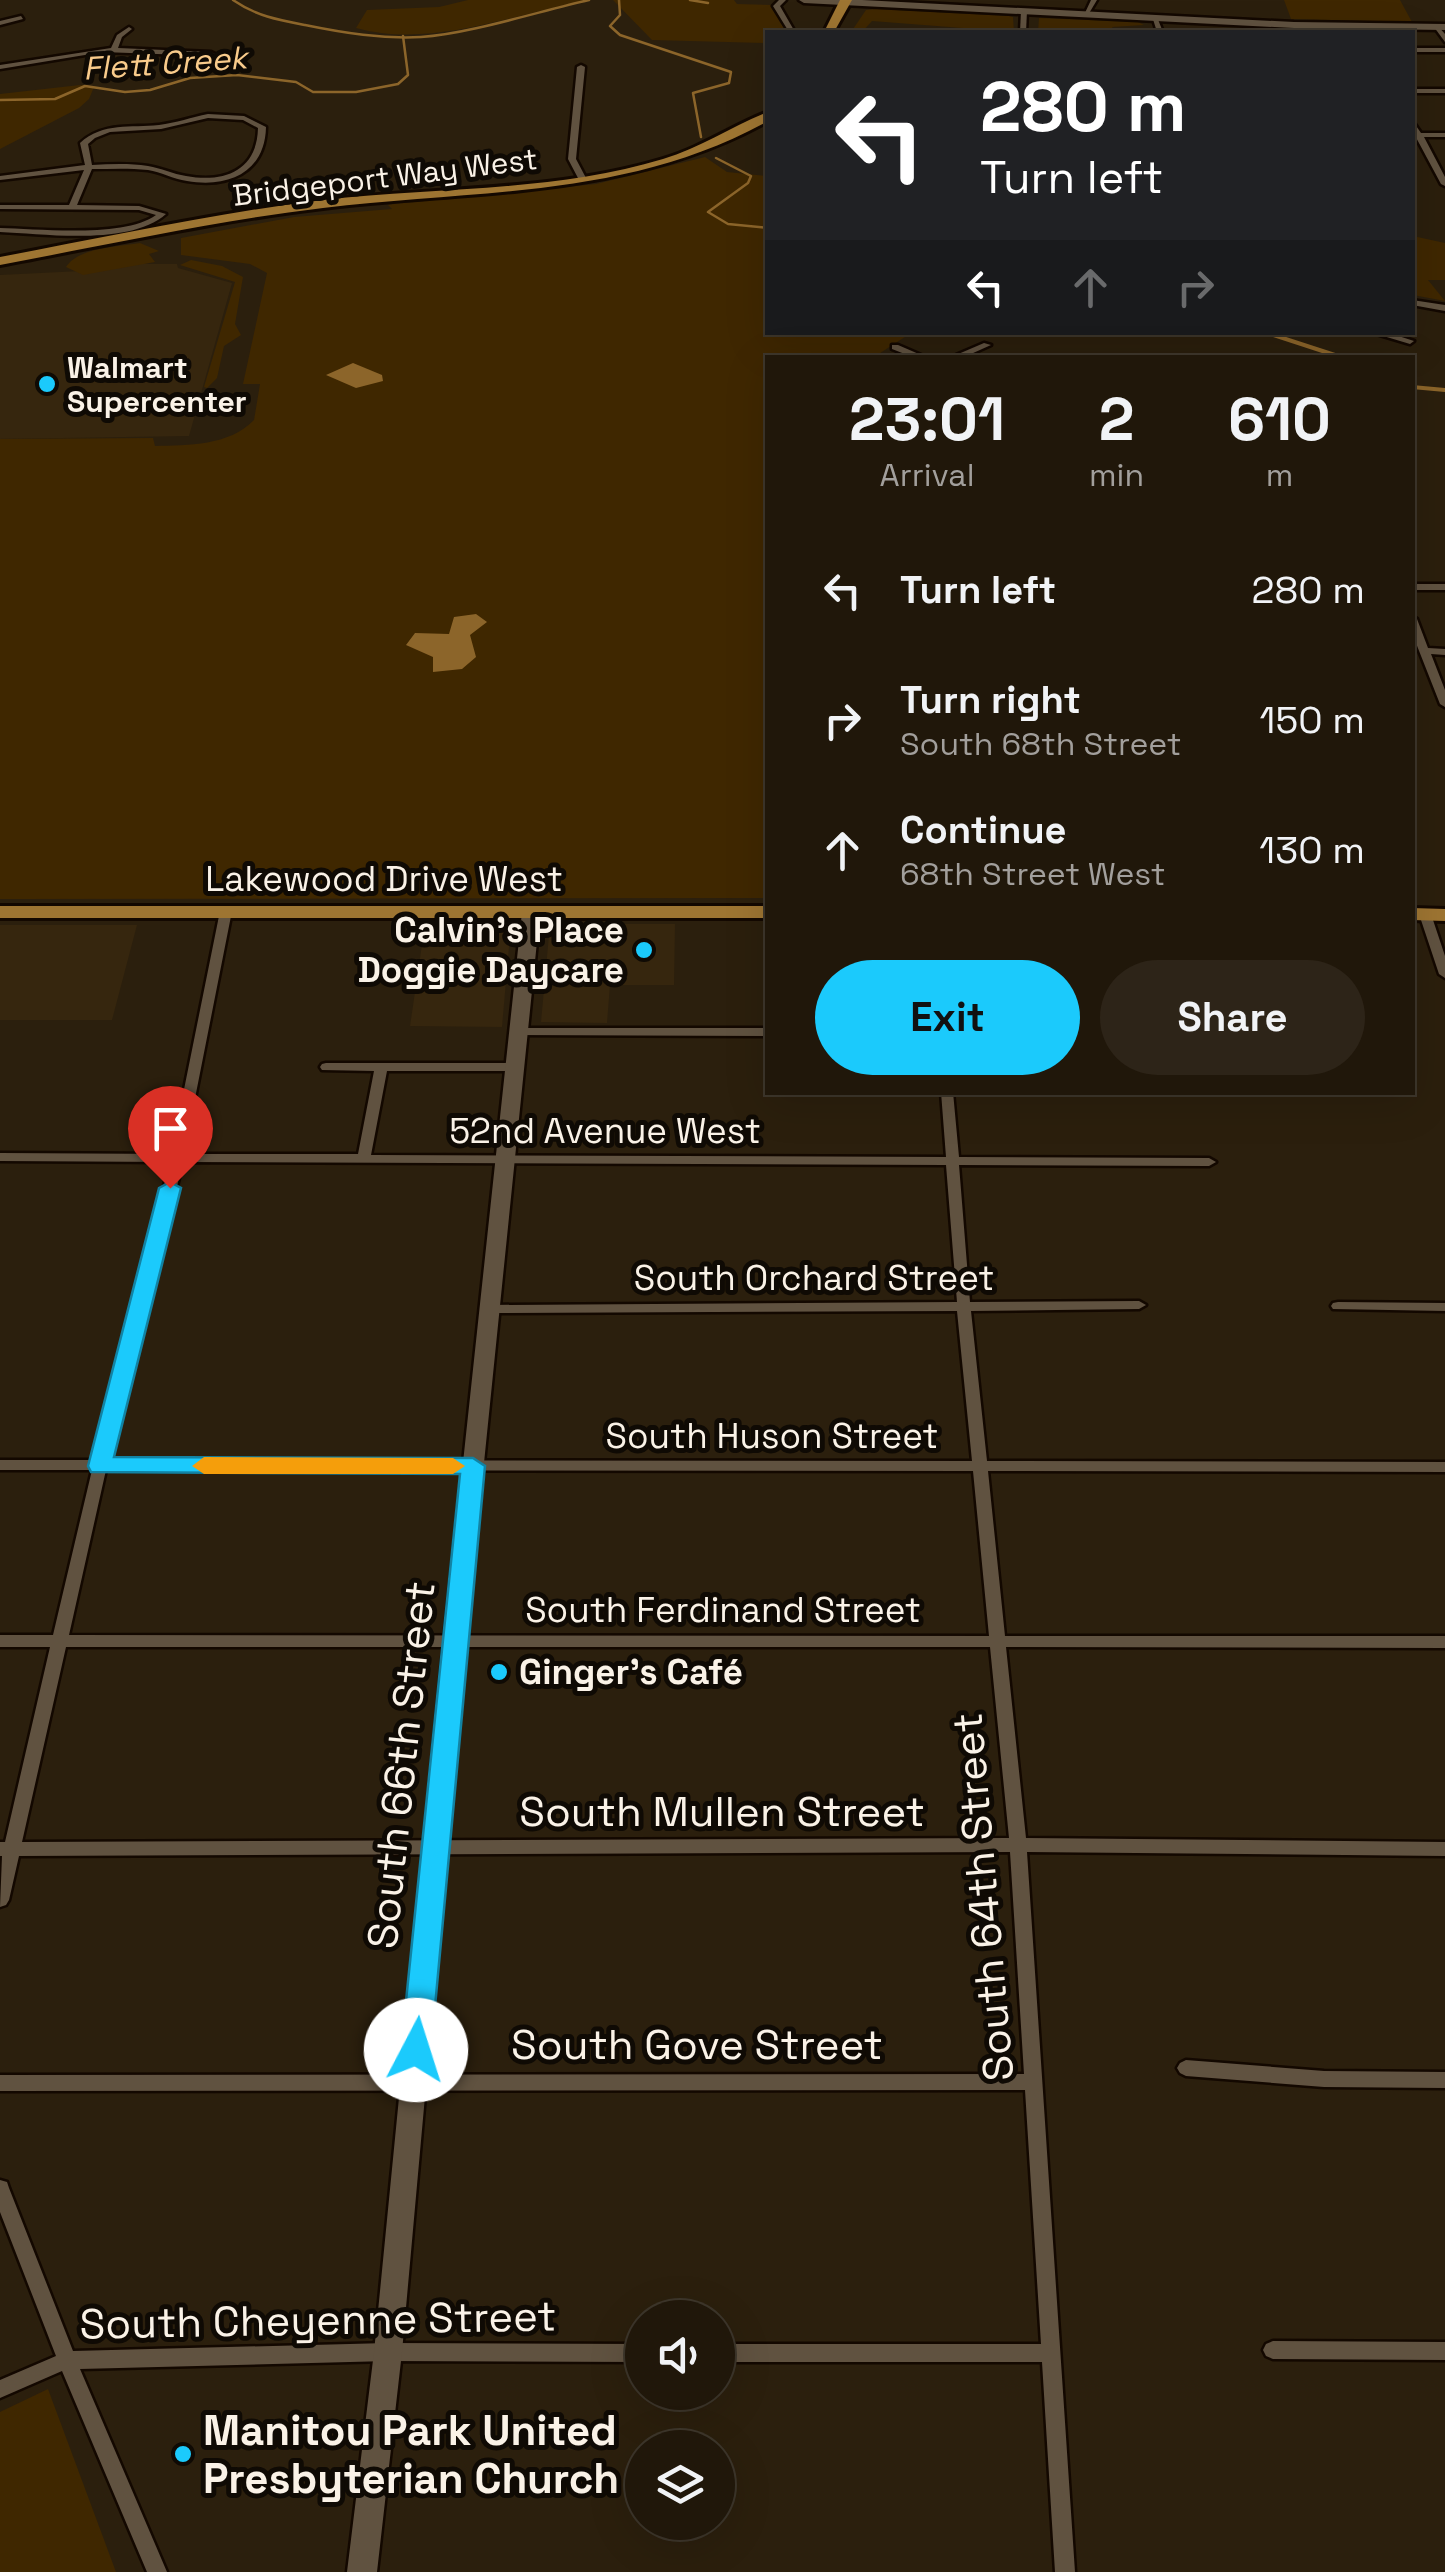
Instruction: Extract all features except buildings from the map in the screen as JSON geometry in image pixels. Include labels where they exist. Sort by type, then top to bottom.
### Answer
[{"type":"main road","points":[[831,30],[846,1]]},
{"type":"main road","name":"Bridgeport Way West","points":[[0,260],[299,208],[582,178],[704,148],[765,118]]},
{"type":"main road","name":"Lakewood Drive West","points":[[0,912],[765,912]]},
{"type":"street","points":[[783,0],[776,6],[791,30]]},
{"type":"street","points":[[804,0],[1246,22],[1441,27],[1445,40]]},
{"type":"street","points":[[1086,14],[1094,0]]},
{"type":"street","points":[[1023,30],[1024,11]]},
{"type":"street","points":[[1154,17],[1159,30]]},
{"type":"street","points":[[0,23],[21,18]]},
{"type":"street","points":[[114,50],[120,34],[129,28]]},
{"type":"street","points":[[0,66],[114,50],[211,54]]},
{"type":"street","points":[[1415,50],[1445,50]]},
{"type":"street","points":[[581,68],[572,159],[582,178]]},
{"type":"street","points":[[1415,91],[1445,91]]},
{"type":"street","points":[[0,178],[90,167],[150,168],[190,180],[230,177],[252,166],[263,129],[247,118],[217,116],[161,127],[106,131],[84,143],[90,167],[72,207]]},
{"type":"street","points":[[1415,127],[1445,183]]},
{"type":"street","points":[[1420,136],[1445,136]]},
{"type":"street","points":[[0,207],[150,209],[161,212],[162,217],[149,224],[99,232],[0,230]]},
{"type":"street","points":[[1415,303],[1445,308]]},
{"type":"street","points":[[1386,335],[1410,341]]},
{"type":"street","points":[[961,355],[986,346]]},
{"type":"street","points":[[895,347],[916,355]]},
{"type":"street","points":[[1415,586],[1445,587]]},
{"type":"street","points":[[1415,627],[1445,704]]},
{"type":"street","points":[[1424,651],[1445,652]]},
{"type":"street","points":[[0,1900],[6,1849],[177,1158],[226,911]]},
{"type":"street","name":"South 66th Street","points":[[362,2572],[388,2352],[455,1640],[530,912]]},
{"type":"street","points":[[1427,914],[1445,974]]},
{"type":"street","points":[[517,1032],[765,1032]]},
{"type":"street","points":[[326,1068],[515,1068]]},
{"type":"street","points":[[364,1159],[380,1068]]},
{"type":"street","name":"South 64th Street","points":[[947,1095],[964,1308],[1018,1845],[1065,2572]]},
{"type":"street","name":"52nd Avenue West","points":[[0,1158],[1209,1162]]},
{"type":"street","name":"South Orchard Street","points":[[490,1309],[1139,1306]]},
{"type":"street","points":[[1338,1306],[1445,1307]]},
{"type":"street","name":"South Huson Street","points":[[0,1466],[1445,1467]]},
{"type":"street","name":"South Ferdinand Street","points":[[0,1641],[1445,1642]]},
{"type":"street","name":"South Mullen Street","points":[[6,1849],[1018,1845],[1445,1848]]},
{"type":"street","points":[[1186,2068],[1289,2078],[1445,2080]]},
{"type":"street","name":"South Gove Street","points":[[0,2082],[1033,2082]]},
{"type":"street","points":[[0,2188],[156,2572]]},
{"type":"street","points":[[1273,2350],[1445,2351]]},
{"type":"street","name":"South Cheyenne Street","points":[[0,2389],[67,2360],[388,2352],[625,2352]]},
{"type":"street","points":[[735,2352],[1050,2353]]},
{"type":"shaded area","points":[[468,0],[589,0],[443,32],[384,33],[356,28],[367,10],[439,7]]},
{"type":"shaded area","points":[[613,0],[734,0],[737,4],[776,5],[791,30],[765,30],[765,43],[652,40]]},
{"type":"shaded area","points":[[1284,0],[1400,0],[1412,22],[1291,19]]},
{"type":"shaded area","points":[[866,10],[1009,16],[1013,17],[1014,30],[872,21],[864,30],[852,30]]},
{"type":"shaded area","points":[[1039,18],[1144,25],[1112,27],[1114,30],[1038,30]]},
{"type":"shaded area","points":[[80,85],[94,87],[79,108],[0,149],[0,94]]},
{"type":"shaded area","points":[[705,157],[727,172],[765,176],[765,335],[908,335],[877,355],[765,355],[765,898],[0,899],[0,439],[153,438],[155,446],[194,444],[233,435],[254,420],[260,384],[243,384],[267,273],[250,264],[181,255],[181,238],[294,217],[596,184]]},
{"type":"shaded area","points":[[1415,236],[1445,243],[1445,280],[1428,280],[1445,301],[1415,295]]},
{"type":"shaded area","points":[[140,243],[159,251],[149,254],[155,262],[83,275],[66,267],[89,252]]},
{"type":"shaded area","points":[[191,260],[222,266],[243,277],[235,324],[241,335],[224,346],[217,378],[207,388],[204,387],[235,282],[180,265]]},
{"type":"shaded area","points":[[132,264],[177,264],[178,268],[232,283],[189,436],[0,439],[0,275],[101,270]]},
{"type":"shaded area","points":[[353,363],[382,375],[383,381],[356,388],[326,375]]},
{"type":"shaded area","points":[[476,614],[487,622],[470,635],[476,657],[462,669],[433,672],[433,657],[406,645],[415,633],[449,634],[454,617]]},
{"type":"shaded area","points":[[425,924],[511,924],[502,1027],[410,1026]]},
{"type":"shaded area","points":[[550,924],[675,924],[674,985],[610,985],[607,1023],[541,1022]]},
{"type":"shaded area","points":[[0,925],[137,925],[112,1020],[0,1020]]},
{"type":"shaded area","points":[[48,2389],[116,2572],[0,2572],[0,2412]]},
{"type":"waterway","points":[[233,0],[259,14],[286,21],[349,33],[403,37]]},
{"type":"waterway","points":[[403,37],[461,32],[589,0]]},
{"type":"waterway","points":[[619,0],[620,15],[610,26],[620,35],[731,72],[729,83],[693,93],[701,137]]},
{"type":"waterway","points":[[690,0],[708,3]]},
{"type":"waterway","name":"Flett Creek","points":[[0,100],[55,99],[85,86],[125,92],[150,90],[190,78],[237,75],[296,82],[313,92],[356,92],[398,84],[408,75],[403,37]]},
{"type":"waterway","points":[[716,158],[751,176],[748,183],[708,212],[728,224],[765,228]]},
{"type":"waterway","points":[[1273,335],[1335,355]]},
{"type":"waterway","points":[[1415,387],[1445,390]]},
{"type":"slow traffic","points":[[204,1466],[453,1466]]},
{"type":"place","name":"Walmart Supercenter","points":[[47,384]]},
{"type":"place","name":"Calvin's Place Doggie Daycare","points":[[644,950]]},
{"type":"place","name":"Ginger's Café","points":[[499,1672]]},
{"type":"place","name":"Manitou Park United Presbyterian Church","points":[[183,2454]]},
{"type":"route","points":[[170,1188],[100,1466],[473,1466],[416,2050]]}]
